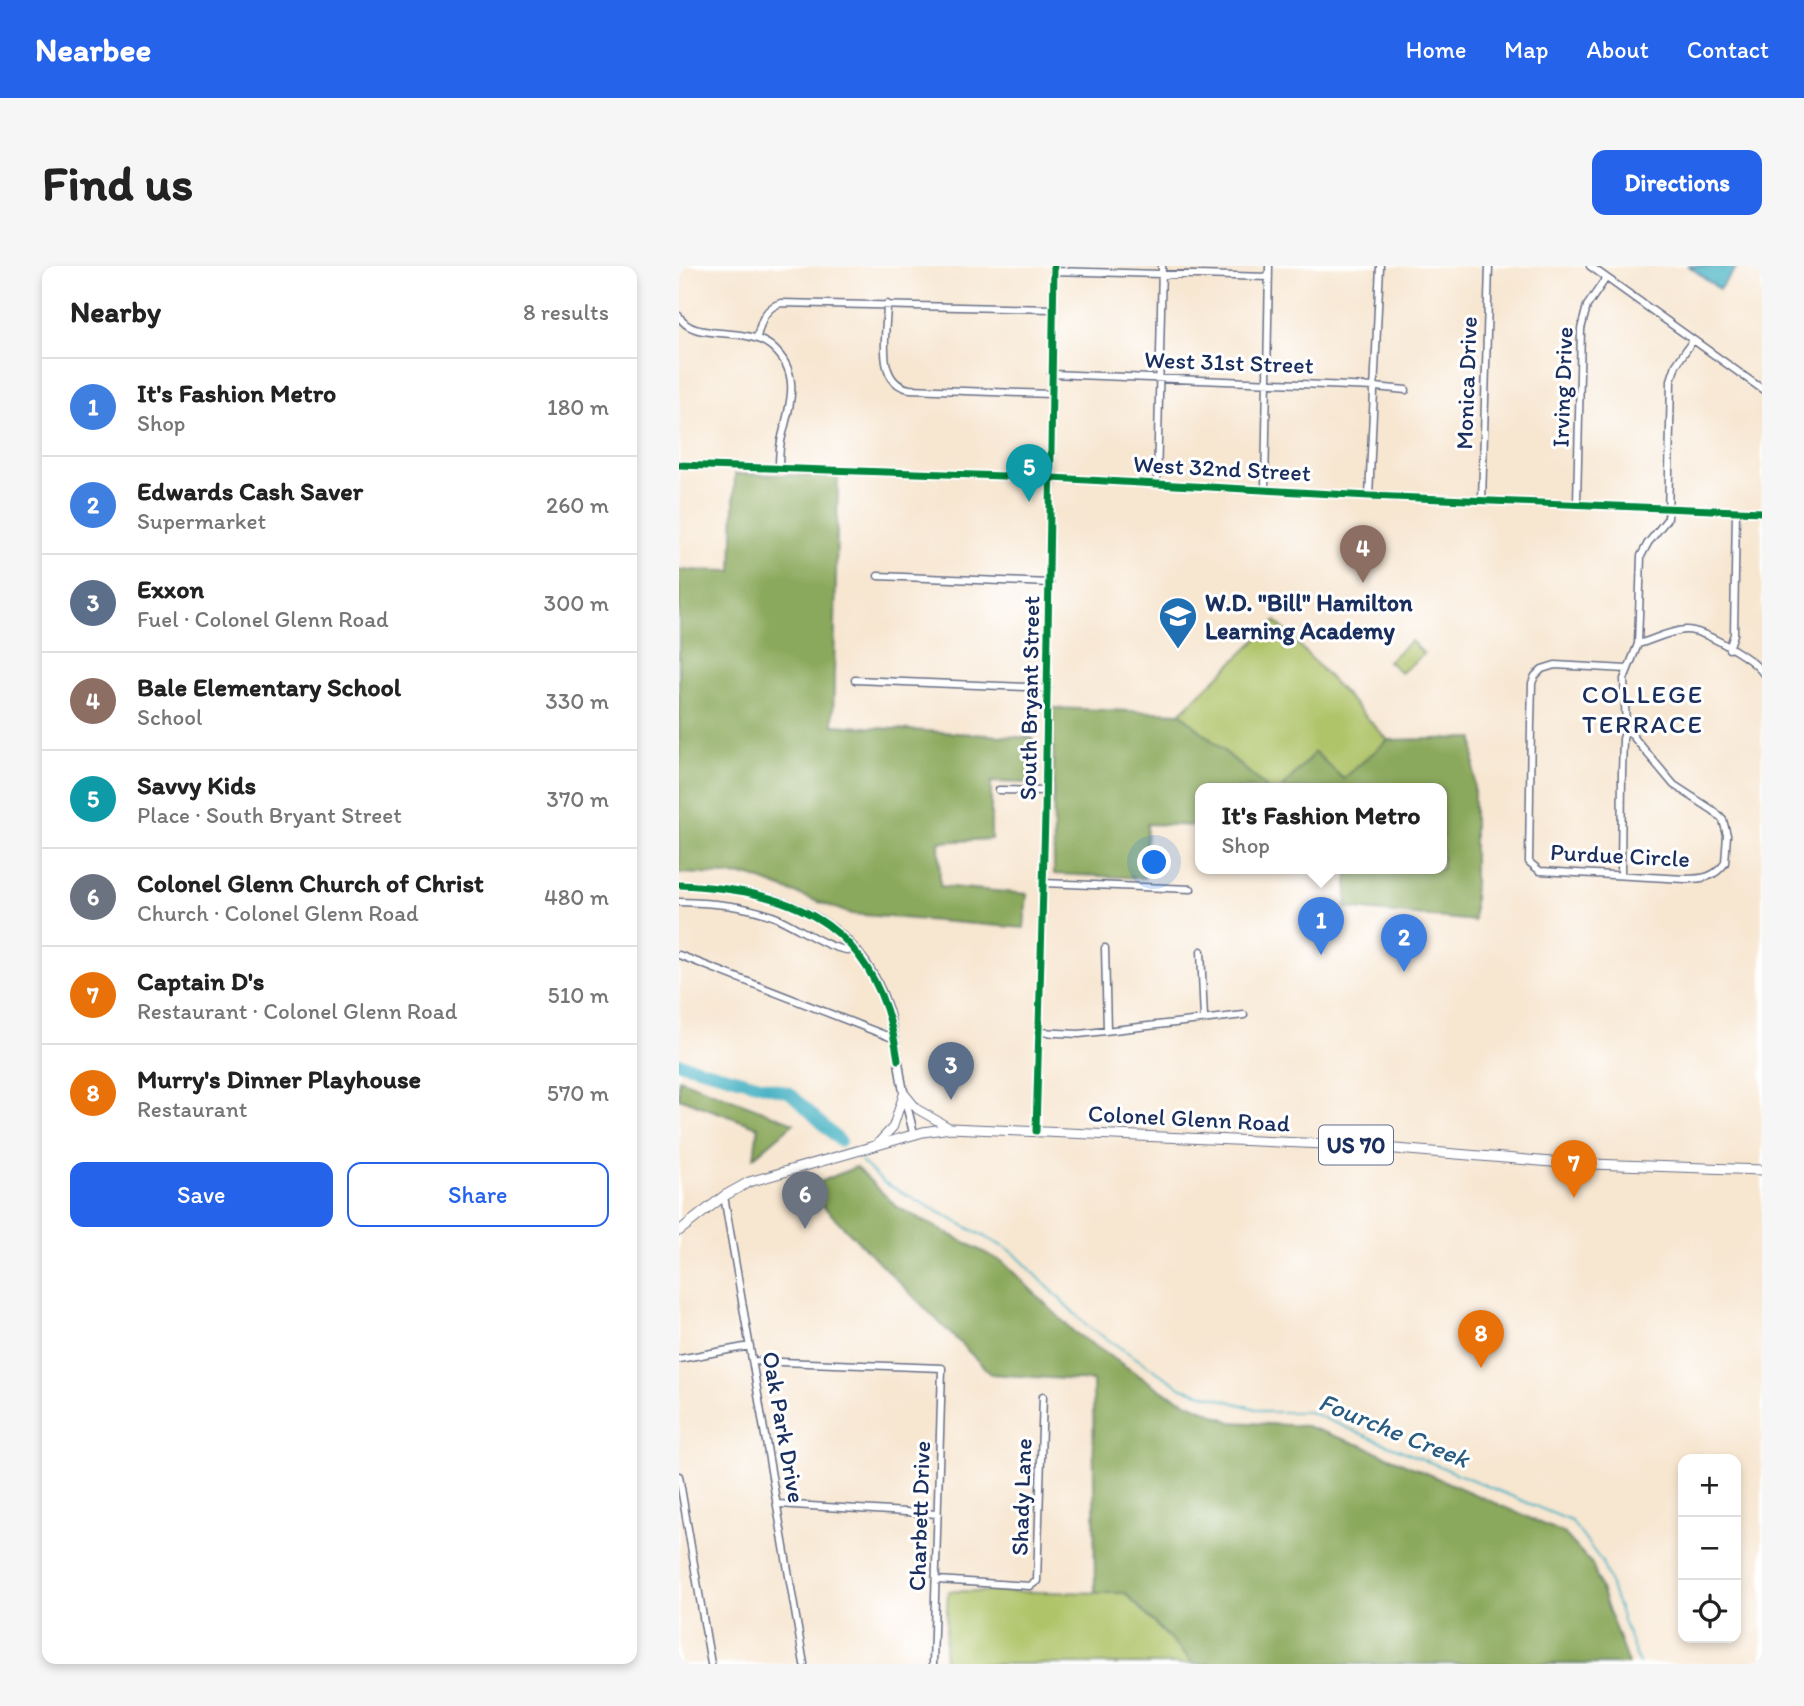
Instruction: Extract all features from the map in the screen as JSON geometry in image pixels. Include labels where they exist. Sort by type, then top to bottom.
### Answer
[{"type":"main road","points":[[904,1093],[917,1108],[950,1128]]},
{"type":"main road","points":[[875,1146],[893,1127],[904,1093]]},
{"type":"main road","name":"Colonel Glenn Road","points":[[679,1231],[724,1196],[749,1182],[914,1135],[950,1128],[1360,1146],[1563,1163],[1762,1170]]},
{"type":"street","points":[[1265,490],[1269,266]]},
{"type":"street","points":[[1369,496],[1380,266]]},
{"type":"street","name":"Monica Drive","points":[[1482,500],[1489,266]]},
{"type":"street","points":[[1590,266],[1762,389]]},
{"type":"street","points":[[1053,268],[1162,270],[1269,277]]},
{"type":"street","name":"South Bryant Street","points":[[1036,1131],[1046,791],[1053,268]]},
{"type":"street","points":[[1157,484],[1162,270]]},
{"type":"street","name":"Irving Drive","points":[[1577,503],[1581,329],[1587,306],[1606,278]]},
{"type":"street","points":[[757,337],[764,315],[776,304],[1053,309]]},
{"type":"street","points":[[887,304],[887,368],[891,378],[899,386],[911,390],[1050,394]]},
{"type":"street","points":[[679,316],[683,323],[697,331],[730,332],[757,337],[781,356],[791,380],[792,395],[781,439],[779,469]]},
{"type":"street","points":[[1621,875],[1623,739],[1626,728],[1624,697],[1627,669],[1638,644],[1641,556],[1648,543],[1667,521],[1671,380],[1676,365],[1693,340]]},
{"type":"street","name":"West 31st Street","points":[[1051,374],[1406,390]]},
{"type":"street","name":"West 32nd Street","points":[[679,464],[1050,478],[1369,496],[1762,512]]},
{"type":"street","points":[[1729,649],[1734,634],[1736,511]]},
{"type":"street","points":[[878,576],[1050,583]]},
{"type":"street","points":[[1638,644],[1677,631],[1691,630],[1705,634],[1751,661],[1762,672]]},
{"type":"street","name":"Purdue Circle","points":[[1626,728],[1674,785],[1723,820],[1727,843],[1723,867],[1716,873],[1703,879],[1540,871],[1532,866],[1528,853],[1532,683],[1535,676],[1542,669],[1566,665],[1627,669]]},
{"type":"street","points":[[855,680],[1048,688]]},
{"type":"street","points":[[999,790],[1046,791]]},
{"type":"street","points":[[1043,883],[1191,889]]},
{"type":"street","points":[[679,885],[736,888],[787,902],[815,916],[841,935],[855,951],[884,998],[914,1135]]},
{"type":"street","points":[[679,902],[759,911],[829,944],[846,951],[855,951]]},
{"type":"street","points":[[1105,948],[1107,1030]]},
{"type":"street","points":[[1201,951],[1204,1019]]},
{"type":"street","points":[[679,955],[895,1039]]},
{"type":"street","points":[[1038,1032],[1079,1034],[1244,1015]]},
{"type":"street","name":"Oak Park Drive","points":[[724,1196],[804,1664]]},
{"type":"street","points":[[679,1359],[750,1346]]},
{"type":"street","name":"Charbett Drive","points":[[754,1361],[942,1368],[933,1664]]},
{"type":"street","name":"Shady Lane","points":[[937,1580],[1030,1586],[1037,1581],[1043,1396]]},
{"type":"street","points":[[679,1476],[711,1664]]},
{"type":"street","points":[[778,1504],[938,1514]]},
{"type":"green space","points":[[735,474],[838,476],[833,725],[1033,738],[1033,783],[991,782],[991,839],[939,842],[940,886],[1027,894],[1024,928],[851,914],[750,876],[679,873],[679,570],[732,571]]},
{"type":"green space","points":[[1276,621],[1388,740],[1343,780],[1315,753],[1287,783],[1261,783],[1180,713]]},
{"type":"green space","points":[[1411,641],[1424,654],[1401,673],[1388,661]]},
{"type":"green space","points":[[1053,708],[1180,713],[1261,783],[1195,783],[1195,826],[1147,824],[1145,878],[1054,874]]},
{"type":"green space","points":[[1474,738],[1474,921],[1346,908],[1348,874],[1447,874],[1447,783],[1287,783],[1315,752],[1343,779],[1388,740]]},
{"type":"green space","points":[[679,1079],[794,1123],[754,1157],[758,1127],[679,1098]]},
{"type":"green space","points":[[856,1167],[897,1207],[1003,1262],[1074,1332],[1164,1392],[1231,1422],[1306,1426],[1366,1447],[1564,1533],[1592,1564],[1628,1664],[1194,1664],[1125,1593],[1095,1593],[1093,1381],[991,1374],[805,1188]]},
{"type":"green space","points":[[948,1591],[1125,1593],[1194,1664],[944,1664]]},
{"type":"water","points":[[1689,266],[1738,266],[1719,289]]},
{"type":"waterway","points":[[679,1063],[790,1093],[840,1141]]},
{"type":"waterway","name":"Fourche Creek","points":[[861,1161],[883,1182],[1013,1252],[1087,1326],[1182,1388],[1267,1412],[1309,1412],[1571,1521],[1602,1562],[1639,1664]]},
{"type":"cycle path","points":[[1036,1131],[1045,817],[1054,266]]},
{"type":"cycle path","points":[[679,465],[1035,477],[1369,496],[1762,512]]},
{"type":"cycle path","points":[[679,885],[763,896],[798,908],[828,925],[853,948],[873,978],[888,1015],[898,1060]]},
{"type":"place","name":"Savvy Kids","points":[[1029,502]]},
{"type":"place","name":"Bale Elementary School","points":[[1363,583]]},
{"type":"place","name":"W.D. \"Bill\" Hamilton Learning Academy","points":[[1178,650]]},
{"type":"place","name":"It's Fashion Metro","points":[[1321,955]]},
{"type":"place","name":"Edwards Cash Saver","points":[[1404,972]]},
{"type":"place","name":"Exxon","points":[[951,1100]]},
{"type":"place","name":"Captain D's","points":[[1574,1198]]},
{"type":"place","name":"Colonel Glenn Church of Christ","points":[[805,1229]]},
{"type":"place","name":"Murry's Dinner Playhouse","points":[[1481,1368]]},
{"type":"district","name":"COLLEGE TERRACE","points":[[1643,709]]}]
